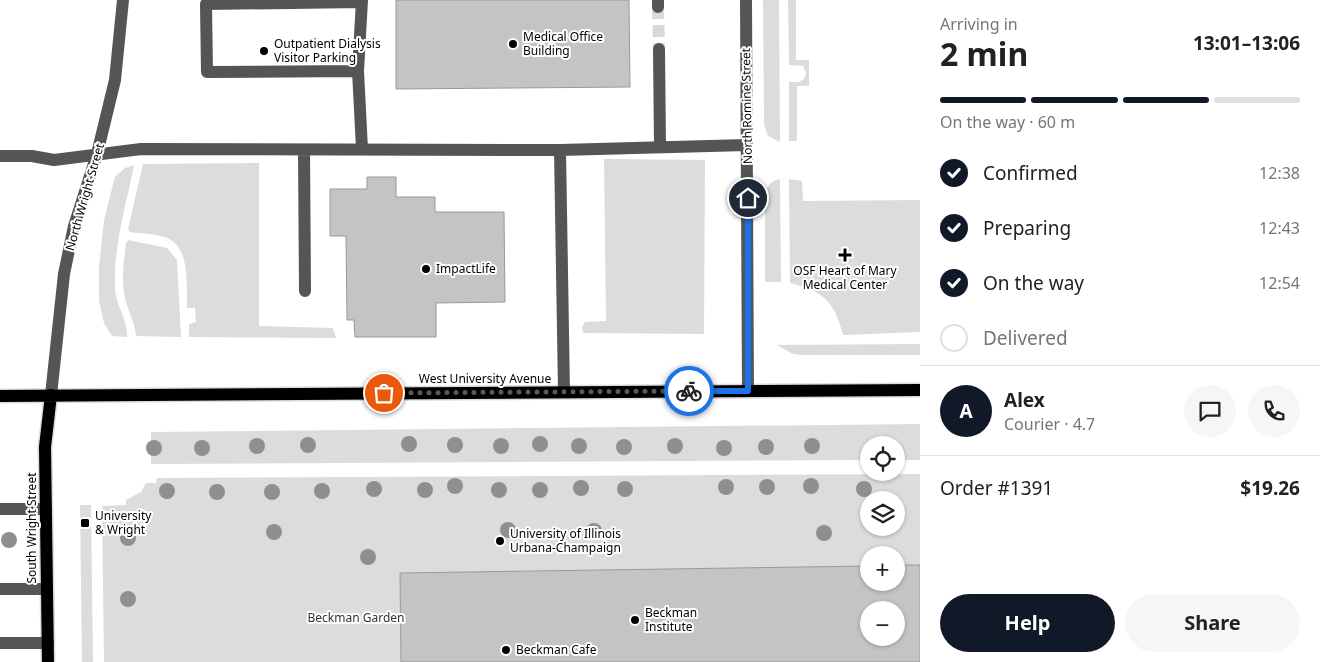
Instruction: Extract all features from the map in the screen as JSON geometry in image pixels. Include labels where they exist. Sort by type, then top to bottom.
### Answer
[{"type":"main road","name":"West University Avenue","points":[[0,396],[920,390]]},
{"type":"main road","name":"South Wright Street","points":[[48,662],[45,447],[51,395]]},
{"type":"street","name":"North Wright Street","points":[[51,395],[64,274],[74,226],[97,154],[114,80],[123,0]]},
{"type":"street","name":"North Romine Street","points":[[746,0],[748,391]]},
{"type":"street","points":[[358,71],[207,72],[206,4],[362,1],[358,71],[362,150]]},
{"type":"street","points":[[659,49],[660,147]]},
{"type":"street","points":[[0,156],[32,156],[54,160],[141,149],[304,151],[560,150],[747,145]]},
{"type":"street","points":[[560,150],[564,392]]},
{"type":"street","points":[[304,151],[305,291]]},
{"type":"street","points":[[0,509],[46,509]]},
{"type":"street","points":[[0,589],[46,589]]},
{"type":"street","points":[[0,643],[48,643]]},
{"type":"green space","points":[[763,0],[779,0],[780,142],[768,136],[764,124]]},
{"type":"green space","points":[[788,0],[796,0],[796,60],[809,60],[809,86],[797,86],[797,141],[789,141],[789,82],[799,82],[804,79],[806,73],[803,66],[789,65]]},
{"type":"green space","points":[[604,159],[705,160],[704,334],[583,333],[582,327],[585,322],[606,321]]},
{"type":"green space","points":[[259,163],[259,326],[333,328],[336,338],[189,337],[189,324],[196,322],[195,308],[187,308],[186,270],[181,252],[176,244],[165,237],[130,232],[128,229],[143,164]]},
{"type":"green space","points":[[134,165],[121,227],[115,273],[117,301],[126,324],[127,337],[112,336],[104,323],[99,301],[99,267],[104,220],[115,177],[125,168]]},
{"type":"green space","points":[[780,179],[781,282],[765,282],[765,197],[769,185],[773,181]]},
{"type":"green space","points":[[789,179],[802,181],[803,201],[920,200],[920,332],[843,335],[836,314],[826,300],[811,290],[790,283]]},
{"type":"green space","points":[[128,240],[167,248],[177,260],[181,337],[136,336],[123,284],[124,257]]},
{"type":"green space","points":[[920,344],[920,355],[804,355],[793,354],[777,345]]},
{"type":"green space","points":[[920,424],[920,460],[905,460],[905,436],[860,436],[860,460],[151,464],[151,432]]},
{"type":"green space","name":"Beckman Garden","points":[[860,474],[860,481],[905,481],[905,474],[920,474],[920,565],[905,565],[905,546],[860,546],[860,566],[400,573],[401,662],[104,662],[102,506],[126,505],[126,500],[141,492],[146,483],[156,483],[157,478]]},
{"type":"green space","points":[[80,505],[91,505],[93,662],[82,662]]},
{"type":"building","name":"Medical Office Building","points":[[396,0],[629,0],[630,87],[396,89]]},
{"type":"building","name":"ImpactLife","points":[[367,177],[396,177],[396,197],[435,197],[435,212],[504,212],[505,302],[436,303],[436,337],[355,337],[354,320],[347,320],[346,236],[330,236],[330,189],[367,189]]},
{"type":"building","name":"Beckman Institute","points":[[905,565],[920,565],[920,662],[401,662],[400,573],[860,566],[860,591],[905,591]]},
{"type":"tunnel","points":[[658,7],[659,49]]},
{"type":"way so far","points":[[384,393],[689,391]]},
{"type":"place","name":"Medical Office Building","points":[[513,44]]},
{"type":"place","name":"Outpatient Dialysis Visitor Parking","points":[[264,51]]},
{"type":"place","name":"OSF Heart of Mary Medical Center","points":[[845,255]]},
{"type":"place","name":"ImpactLife","points":[[426,269]]},
{"type":"place","name":"University & Wright","points":[[85,523]]},
{"type":"place","name":"University of Illinois Urbana-Champaign","points":[[500,541]]},
{"type":"place","name":"Beckman Institute","points":[[635,620]]},
{"type":"place","name":"Beckman Cafe","points":[[506,650]]},
{"type":"route","points":[[689,391],[748,391],[748,198]]}]
